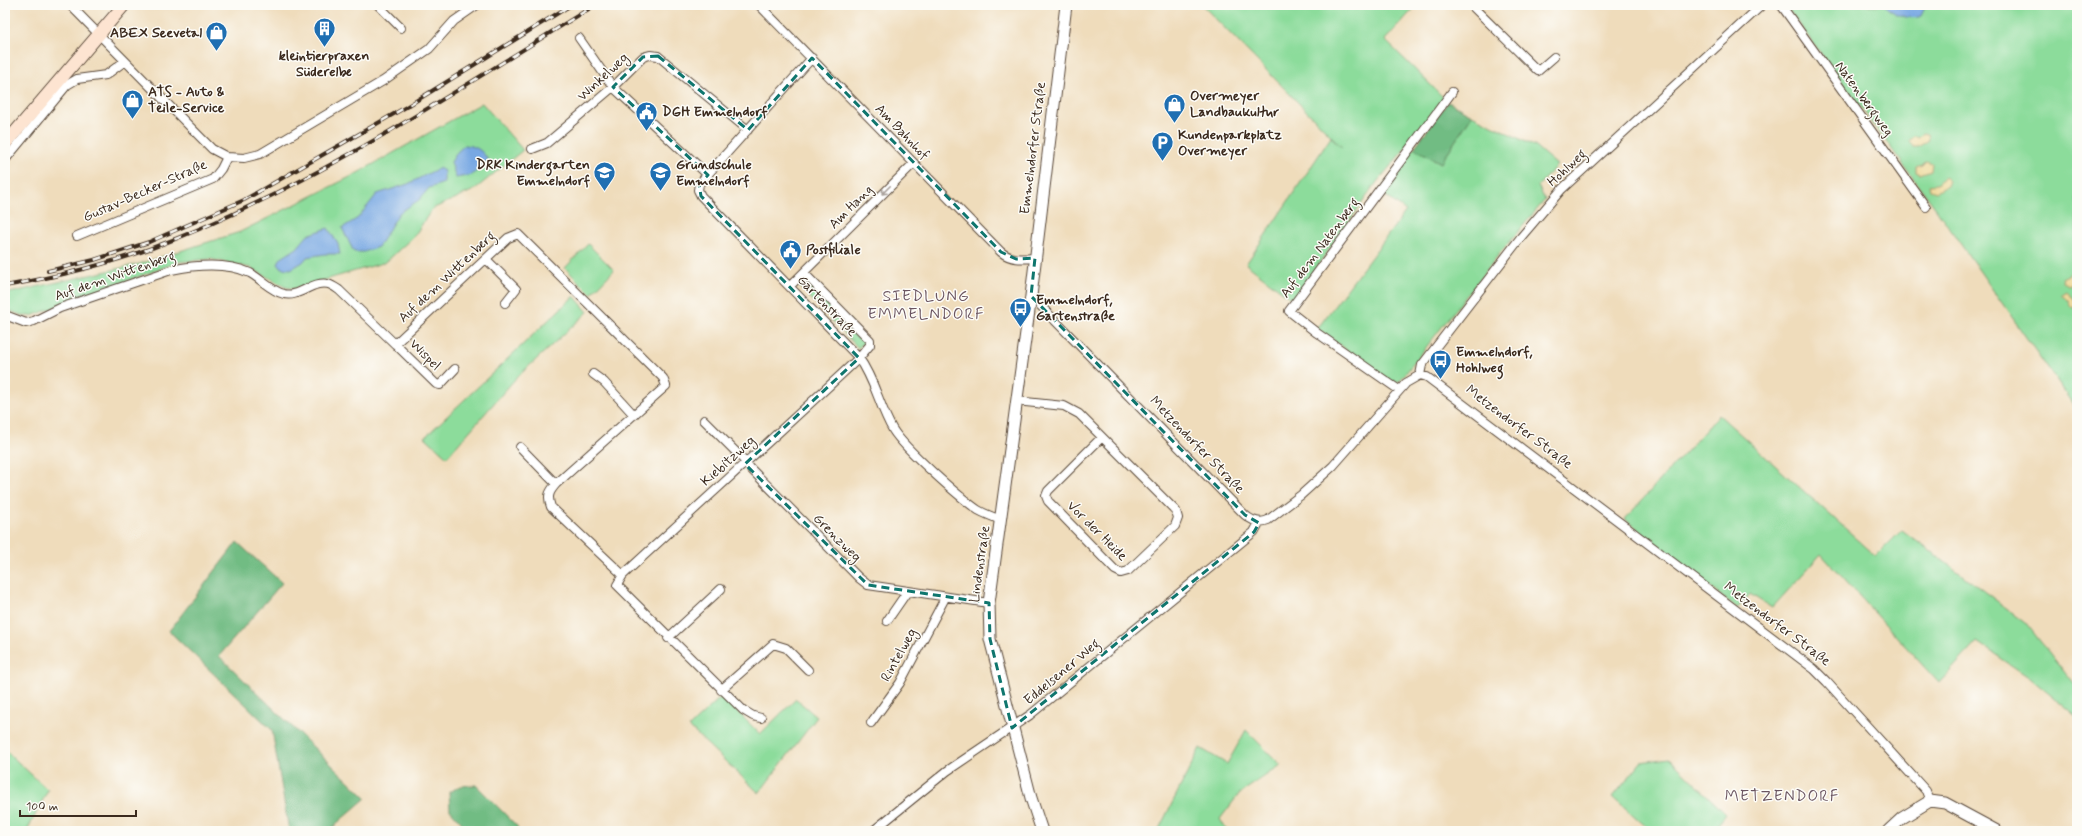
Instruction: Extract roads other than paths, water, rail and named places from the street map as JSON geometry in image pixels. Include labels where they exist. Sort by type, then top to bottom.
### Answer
[{"type":"main road","points":[[5,144],[124,5]]},
{"type":"street","points":[[70,5],[212,149],[227,157],[244,158],[260,154],[286,140],[383,81],[429,49],[454,21],[477,5]]},
{"type":"street","points":[[378,5],[401,28]]},
{"type":"street","name":"Am Bahnhof","points":[[759,5],[1001,252],[1006,256],[1016,259],[1035,258]]},
{"type":"street","name":"Emmelndorfer Straße","points":[[1031,296],[1066,5]]},
{"type":"street","points":[[1471,5],[1538,71],[1554,57]]},
{"type":"street","name":"Hohlweg","points":[[1420,375],[1422,365],[1521,237],[1562,189],[1762,5]]},
{"type":"street","name":"Natenbergweg","points":[[1781,5],[1926,207]]},
{"type":"street","points":[[579,38],[613,88],[708,175]]},
{"type":"street","name":"Winkelweg","points":[[532,149],[547,143],[613,88],[643,57],[650,55],[658,56],[748,130]]},
{"type":"street","name":"Gartenstraße","points":[[812,58],[699,184],[698,190],[701,196],[859,358],[870,374],[880,405],[897,435],[912,451],[970,504],[983,513],[1001,520]]},
{"type":"street","points":[[5,160],[67,85],[77,79],[106,75],[125,61]]},
{"type":"street","name":"Auf dem Natenberg","points":[[1399,390],[1317,333],[1289,311],[1452,92]]},
{"type":"street","name":"Gustav-Becker-Straße","points":[[77,236],[213,179],[221,169],[227,157]]},
{"type":"street","name":"Am Hang","points":[[790,286],[914,163]]},
{"type":"street","name":"Auf dem Wittenberg","points":[[5,315],[26,323],[34,321],[60,308],[171,270],[190,266],[211,266],[235,268],[251,274],[285,295],[295,294],[320,284],[328,284],[339,290],[396,344],[508,238],[518,234],[663,378],[666,386],[556,484],[549,492],[548,499],[551,507],[623,575]]},
{"type":"street","points":[[486,259],[516,289],[505,303]]},
{"type":"street","name":"Gartenstraße","points":[[804,273],[870,340],[870,345],[859,358]]},
{"type":"street","name":"Metzendorfer Straße","points":[[1031,296],[1245,515],[1251,520],[1259,523]]},
{"type":"street","name":"Lindenstraße","points":[[1031,296],[1006,466],[1001,520],[989,603],[990,639],[1030,798],[1042,831]]},
{"type":"street","name":"Wispel","points":[[396,344],[436,384],[440,385],[455,369]]},
{"type":"street","name":"Kiebitzweg","points":[[668,638],[617,585],[623,575],[859,358]]},
{"type":"street","points":[[593,374],[604,382],[634,415]]},
{"type":"street","points":[[1259,523],[1268,520],[1322,478],[1399,390],[1412,378],[1420,375]]},
{"type":"street","name":"Metzendorfer Straße","points":[[1420,375],[1438,383],[1814,669],[1926,791],[1930,800]]},
{"type":"street","name":"Vor der Heide","points":[[1016,401],[1064,406],[1072,410],[1102,437],[1176,511],[1178,518],[1175,526],[1128,571],[1121,573],[1115,570],[1048,501],[1046,496],[1048,491],[1102,437]]},
{"type":"street","name":"Grenzweg","points":[[704,420],[741,457],[745,464],[859,578],[868,585],[878,588],[945,598],[989,603]]},
{"type":"street","points":[[520,447],[556,484]]},
{"type":"street","name":"Eddelsener Weg","points":[[876,830],[947,771],[1012,728],[1254,532],[1259,523]]},
{"type":"street","points":[[721,589],[668,638],[743,710],[753,716],[761,718]]},
{"type":"street","points":[[887,621],[907,592]]},
{"type":"street","name":"Rintelweg","points":[[871,723],[900,683],[945,598]]},
{"type":"street","points":[[721,690],[773,644],[786,648],[808,670]]},
{"type":"street","points":[[1888,831],[1902,818],[1930,800],[1950,805],[1997,831]]},
{"type":"water","points":[[1884,5],[1926,5],[1921,16],[1912,18],[1896,14]]},
{"type":"water","points":[[465,145],[478,149],[488,160],[472,175],[456,178],[451,162],[458,151]]},
{"type":"water","points":[[439,168],[444,171],[444,183],[429,188],[419,200],[399,213],[378,247],[364,252],[354,252],[342,228],[358,218],[377,194],[408,184]]},
{"type":"water","points":[[328,228],[338,244],[340,254],[325,254],[307,257],[303,262],[291,269],[281,268],[278,264],[280,259],[297,248],[308,235]]},
{"type":"railway","points":[[48,271],[94,260],[149,242],[244,200],[406,107],[571,5]]},
{"type":"railway","points":[[5,286],[80,270],[152,248],[211,224],[268,198],[434,105],[595,5]]},
{"type":"place","name":"kleintierpraxen Süderelbe","points":[[324,48]]},
{"type":"place","name":"ABEX Seevetal","points":[[217,52]]},
{"type":"place","name":"ATS - Auto & Teile-Service","points":[[133,120]]},
{"type":"place","name":"Overmeyer Landbaukultur","points":[[1174,124]]},
{"type":"place","name":"DGH Emmelndorf","points":[[647,132]]},
{"type":"place","name":"Kundenparkplatz Overmeyer","points":[[1162,162]]},
{"type":"place","name":"DRK Kindergarten Emmelndorf","points":[[605,192]]},
{"type":"place","name":"Grundschule Emmelndorf","points":[[660,192]]},
{"type":"place","name":"Postfiliale","points":[[791,270]]},
{"type":"place","name":"Emmelndorf, Gartenstraße","points":[[1020,328]]},
{"type":"place","name":"Emmelndorf, Hohlweg","points":[[1441,380]]},
{"type":"district","name":"SIEDLUNG EMMELNDORF","points":[[926,305]]},
{"type":"district","name":"METZENDORF","points":[[1782,796]]}]
